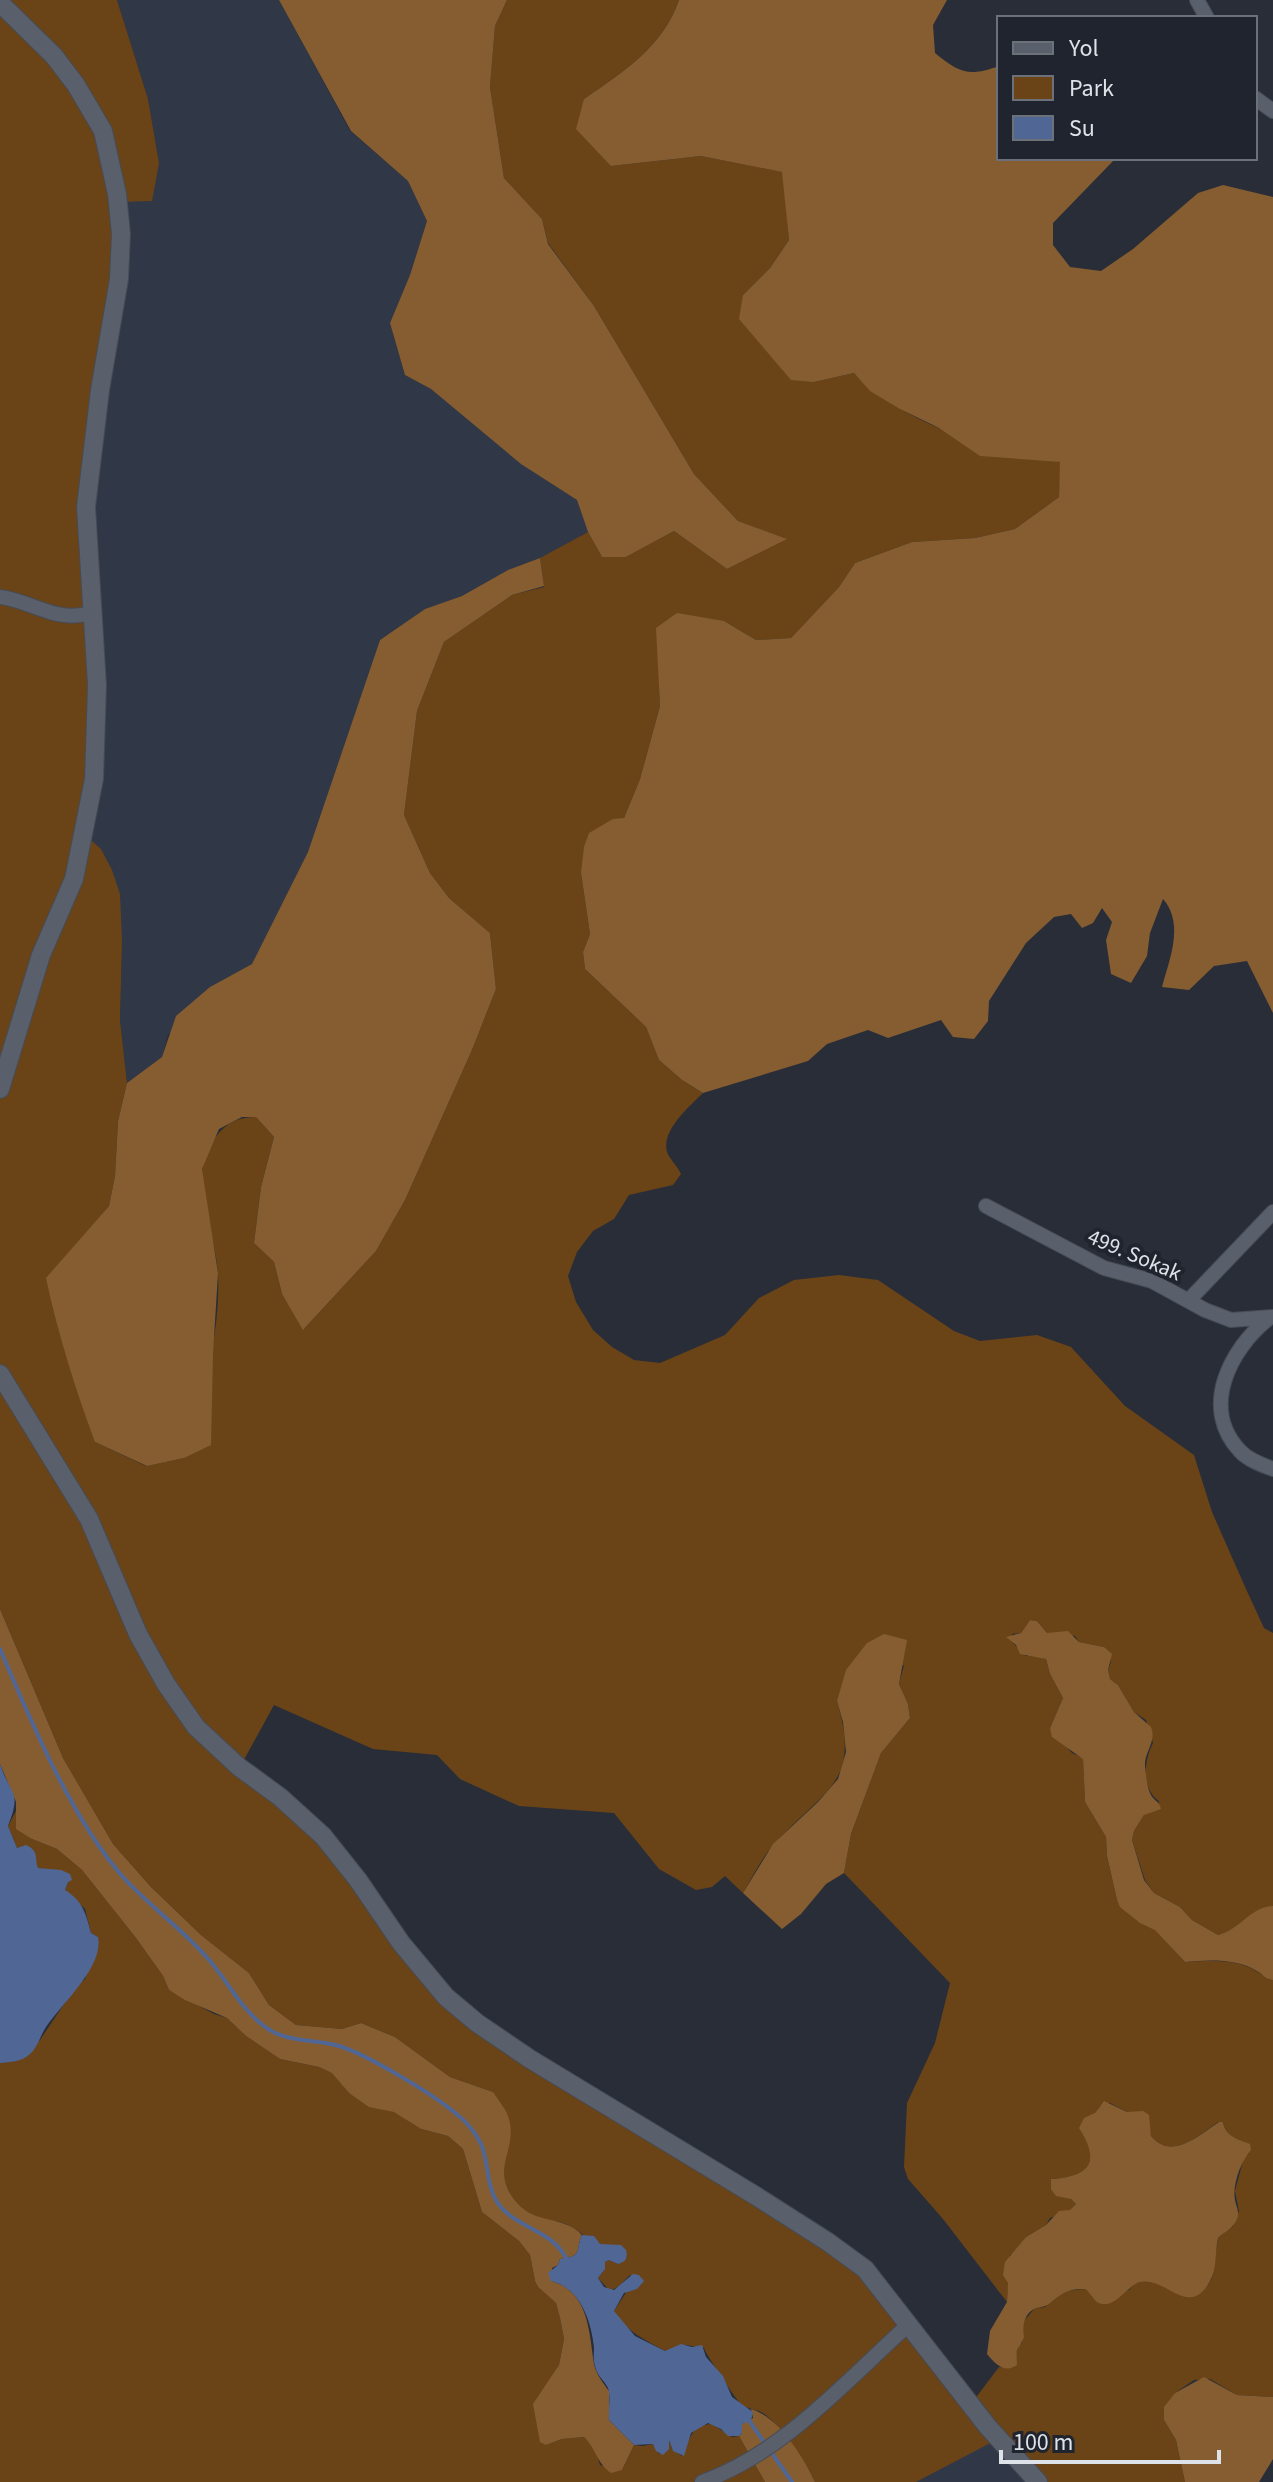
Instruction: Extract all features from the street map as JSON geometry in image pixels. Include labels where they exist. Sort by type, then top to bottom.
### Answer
[{"type":"street","points":[[0,3],[54,56],[76,85],[103,131],[117,194],[121,234],[119,279],[100,390],[86,507],[97,685],[94,779],[74,879],[41,955],[0,1089]]},
{"type":"street","points":[[0,597],[73,618],[91,613]]},
{"type":"street","name":"499. Sokak","points":[[986,1206],[1104,1268],[1152,1281],[1231,1320],[1270,1318]]},
{"type":"street","points":[[1189,1300],[1273,1212]]},
{"type":"street","points":[[1270,1318],[1249,1334],[1236,1356],[1222,1388],[1219,1411],[1226,1431],[1240,1452],[1273,1469]]},
{"type":"street","points":[[0,1374],[89,1519],[138,1634],[173,1695],[196,1727],[323,1836],[401,1943],[446,1997],[477,2023],[530,2059],[828,2242],[865,2269],[988,2427],[1038,2482]]},
{"type":"street","points":[[702,2482],[749,2462],[786,2435],[907,2326]]},
{"type":"shaded area","points":[[117,0],[279,0],[350,131],[408,181],[427,221],[410,275],[390,323],[405,375],[431,389],[522,464],[577,500],[588,532],[462,596],[425,609],[380,640],[308,852],[252,964],[210,987],[168,1035],[162,1057],[127,1083],[120,1020],[122,942],[85,836],[86,507],[118,202],[159,163],[148,99]]},
{"type":"shaded area","points":[[279,0],[507,0],[495,26],[490,87],[504,178],[542,219],[548,244],[594,306],[694,474],[738,521],[787,539],[727,569],[674,531],[626,557],[602,557],[588,532],[577,500],[521,464],[431,389],[405,375],[390,323],[410,275],[427,221],[408,181],[351,131]]},
{"type":"shaded area","points":[[679,0],[947,0],[933,25],[935,53],[965,71],[997,67],[997,160],[1114,160],[1053,223],[1053,245],[1070,267],[1101,271],[1133,249],[1198,193],[1223,185],[1273,197],[1273,1013],[1247,961],[1214,966],[1189,990],[1162,987],[1174,931],[1170,909],[1163,899],[1150,933],[1147,956],[1131,983],[1111,974],[1106,940],[1112,922],[1102,908],[1093,923],[1082,928],[1071,914],[1054,917],[1026,943],[989,1001],[988,1021],[974,1039],[953,1037],[941,1020],[888,1038],[868,1030],[827,1044],[808,1061],[703,1093],[659,1060],[646,1027],[585,969],[583,952],[590,934],[581,873],[584,847],[589,833],[613,819],[624,818],[640,779],[660,706],[656,628],[677,613],[724,621],[756,640],[791,638],[839,587],[855,563],[912,542],[975,538],[1015,529],[1059,497],[1060,462],[980,456],[939,428],[870,391],[854,373],[814,382],[791,380],[739,319],[743,295],[770,268],[789,240],[782,172],[701,156],[611,166],[576,129],[584,99],[640,57],[672,17]]},
{"type":"shaded area","points":[[540,558],[544,586],[512,595],[444,642],[417,711],[404,815],[430,873],[449,898],[490,933],[496,989],[405,1200],[376,1251],[303,1330],[282,1294],[274,1262],[254,1243],[261,1187],[274,1137],[256,1117],[242,1117],[219,1129],[202,1169],[218,1273],[211,1445],[184,1458],[147,1466],[95,1442],[68,1361],[46,1278],[109,1206],[115,1176],[118,1121],[127,1083],[162,1057],[176,1016],[210,987],[252,964],[308,852],[380,640],[425,609],[462,596],[508,570]]},
{"type":"shaded area","points":[[0,1609],[63,1758],[113,1844],[151,1887],[201,1935],[249,1973],[269,2005],[296,2025],[342,2029],[361,2023],[395,2037],[450,2077],[493,2092],[509,2119],[511,2131],[504,2170],[509,2191],[525,2210],[567,2225],[582,2235],[576,2254],[560,2259],[558,2265],[552,2268],[551,2281],[573,2294],[585,2314],[595,2368],[609,2391],[609,2420],[634,2445],[622,2470],[611,2473],[606,2469],[584,2437],[562,2439],[546,2445],[540,2442],[533,2404],[559,2365],[564,2339],[560,2318],[556,2303],[535,2281],[530,2255],[519,2241],[482,2212],[463,2149],[448,2136],[421,2129],[394,2112],[369,2107],[349,2093],[332,2073],[319,2067],[280,2059],[246,2036],[227,2018],[169,1990],[163,1976],[136,1938],[82,1870],[57,1849],[16,1829],[16,1802],[0,1764]]},
{"type":"shaded area","points":[[1030,1620],[1037,1621],[1047,1633],[1068,1631],[1079,1642],[1104,1647],[1112,1654],[1108,1670],[1110,1679],[1118,1685],[1134,1712],[1151,1727],[1152,1737],[1145,1766],[1149,1790],[1161,1809],[1144,1815],[1132,1840],[1144,1880],[1154,1893],[1180,1907],[1192,1920],[1218,1935],[1258,1910],[1273,1906],[1273,1980],[1249,1967],[1231,1962],[1185,1962],[1155,1930],[1120,1907],[1107,1856],[1106,1837],[1085,1802],[1083,1759],[1052,1737],[1050,1728],[1063,1698],[1046,1659],[1020,1654],[1016,1645],[1006,1637],[1021,1633]]},
{"type":"shaded area","points":[[884,1634],[907,1640],[899,1684],[908,1704],[910,1718],[881,1753],[851,1834],[844,1873],[826,1884],[801,1914],[782,1929],[743,1893],[773,1844],[838,1779],[846,1752],[837,1701],[846,1670],[867,1643]]},
{"type":"shaded area","points":[[1104,2101],[1127,2112],[1143,2111],[1149,2115],[1151,2136],[1168,2146],[1194,2139],[1219,2122],[1223,2122],[1233,2137],[1250,2144],[1251,2150],[1236,2180],[1237,2219],[1218,2238],[1214,2271],[1202,2292],[1194,2297],[1185,2297],[1150,2282],[1140,2282],[1115,2301],[1103,2304],[1085,2289],[1069,2291],[1026,2316],[1024,2337],[1017,2351],[1017,2365],[1004,2368],[987,2354],[990,2331],[1007,2302],[1008,2283],[1003,2275],[1005,2262],[1026,2237],[1046,2225],[1059,2211],[1070,2210],[1076,2204],[1071,2199],[1056,2196],[1051,2189],[1051,2179],[1075,2175],[1088,2166],[1089,2150],[1079,2128],[1084,2118],[1095,2113]]},
{"type":"shaded area","points":[[1204,2377],[1237,2395],[1273,2397],[1273,2459],[1259,2482],[1185,2482],[1176,2440],[1164,2420],[1164,2407],[1175,2393]]},
{"type":"shaded area","points":[[751,2409],[780,2429],[797,2450],[815,2482],[765,2482],[739,2436],[742,2424],[753,2418]]},
{"type":"shaded area","points":[[998,2438],[1038,2482],[916,2482]]},
{"type":"green space","points":[[0,0],[117,0],[148,99],[159,163],[152,201],[119,202],[86,507],[91,613],[85,835],[101,849],[120,894],[120,1020],[127,1083],[118,1121],[115,1176],[109,1206],[87,1232],[95,1442],[146,1466],[184,1458],[208,1367],[216,1320],[218,1273],[202,1175],[207,1155],[221,1130],[236,1121],[256,1117],[274,1137],[261,1187],[254,1243],[274,1262],[282,1294],[304,1329],[376,1251],[405,1200],[496,989],[490,933],[449,898],[430,873],[404,815],[417,711],[444,642],[512,595],[544,587],[540,558],[588,532],[602,557],[626,557],[674,531],[727,569],[786,539],[738,521],[694,474],[594,306],[548,243],[542,219],[504,178],[490,87],[495,26],[507,0],[679,0],[663,32],[652,45],[627,68],[584,99],[611,166],[701,156],[783,172],[789,240],[770,268],[743,295],[814,382],[854,373],[873,391],[922,421],[1007,452],[1061,462],[1059,497],[1015,529],[975,538],[912,542],[855,563],[839,587],[791,638],[756,640],[724,621],[659,678],[660,706],[640,779],[624,818],[581,873],[590,934],[583,952],[585,969],[646,1027],[659,1060],[703,1093],[678,1119],[668,1135],[667,1152],[681,1174],[673,1185],[629,1195],[614,1219],[593,1231],[577,1252],[568,1276],[576,1302],[593,1330],[612,1347],[634,1360],[660,1363],[725,1335],[759,1298],[794,1280],[839,1275],[878,1280],[954,1331],[980,1341],[1037,1335],[1071,1347],[1125,1406],[1194,1455],[1212,1512],[1246,1589],[1264,1628],[1273,1633],[1273,1906],[1264,1908],[1218,1935],[1192,1920],[1180,1907],[1154,1893],[1145,1880],[1132,1840],[1144,1815],[1157,1810],[1159,1801],[1153,1796],[1147,1782],[1146,1766],[1153,1743],[1146,1720],[1134,1712],[1118,1685],[1110,1679],[1108,1671],[1111,1661],[1104,1647],[1079,1642],[1075,1636],[1047,1633],[1037,1621],[1030,1620],[1021,1633],[1012,1634],[1012,1642],[1026,1656],[1031,1654],[1046,1659],[1063,1698],[1050,1728],[1072,1753],[1083,1758],[1085,1802],[1106,1837],[1117,1900],[1156,1930],[1185,1962],[1240,1964],[1273,1980],[1273,2397],[1237,2395],[1210,2379],[1194,2380],[1175,2393],[1164,2420],[1176,2440],[1185,2482],[1038,2482],[998,2439],[916,2482],[815,2482],[777,2426],[763,2413],[738,2401],[704,2348],[686,2345],[665,2351],[637,2335],[619,2319],[614,2311],[627,2291],[637,2289],[630,2275],[610,2291],[598,2278],[605,2269],[605,2262],[609,2260],[618,2264],[627,2257],[590,2240],[568,2225],[533,2216],[510,2194],[499,2161],[493,2092],[450,2077],[395,2037],[361,2023],[342,2029],[296,2025],[269,2005],[249,1973],[201,1935],[151,1887],[113,1844],[63,1758],[0,1609]],"holes":[[[904,1665],[899,1684],[908,1704],[910,1718],[881,1753],[851,1834],[844,1873],[950,1983],[935,2043],[907,2103],[904,2167],[908,2179],[1007,2302],[1010,2255],[1016,2252],[1026,2237],[1046,2225],[1050,2218],[1071,2210],[1076,2204],[1051,2179],[1076,2176],[1088,2166],[1090,2149],[1082,2133],[1100,2106],[1110,2103],[1127,2112],[1148,2116],[1151,2136],[1168,2146],[1185,2143],[1218,2122],[1223,2122],[1231,2136],[1245,2143],[1249,2153],[1244,2157],[1235,2191],[1239,2211],[1233,2226],[1218,2238],[1212,2278],[1208,2285],[1144,2281],[1135,2283],[1129,2290],[1092,2294],[1085,2289],[1065,2291],[1045,2307],[1035,2308],[1023,2322],[1022,2343],[1016,2347],[1013,2368],[999,2367],[971,2404],[865,2269],[446,1997],[280,1797],[240,1767],[274,1705],[373,1749],[437,1755],[460,1779],[519,1806],[614,1813],[659,1869],[696,1890],[712,1887],[725,1876],[743,1893],[772,1847],[834,1782],[845,1750],[837,1701]]]},
{"type":"green space","points":[[16,1811],[17,1819],[32,1839],[57,1849],[82,1870],[136,1938],[163,1976],[169,1990],[227,2018],[246,2036],[280,2059],[333,2073],[349,2093],[395,2112],[421,2129],[448,2136],[463,2149],[482,2212],[519,2241],[530,2255],[538,2287],[556,2303],[564,2339],[559,2365],[548,2384],[546,2445],[562,2439],[584,2437],[595,2448],[600,2465],[622,2470],[634,2445],[653,2444],[659,2454],[669,2440],[672,2449],[682,2456],[695,2430],[712,2424],[732,2437],[739,2436],[765,2482],[0,2482],[0,2063],[16,2061],[40,2040],[74,1989],[85,1979],[98,1937],[91,1933],[85,1909],[65,1890],[68,1882],[50,1870],[37,1868],[36,1862],[22,1847],[17,1848],[8,1826]]},
{"type":"water","points":[[0,1764],[15,1799],[8,1826],[17,1848],[26,1845],[33,1850],[38,1868],[70,1874],[72,1880],[65,1890],[83,1908],[91,1933],[98,1937],[98,1948],[88,1972],[46,2027],[33,2051],[19,2060],[0,2063]]},
{"type":"water","points":[[582,2235],[594,2236],[600,2244],[621,2245],[626,2250],[623,2262],[605,2262],[605,2269],[598,2278],[604,2287],[614,2290],[633,2274],[644,2281],[637,2289],[624,2293],[614,2311],[635,2336],[665,2351],[681,2344],[692,2347],[702,2345],[706,2357],[723,2376],[732,2397],[753,2412],[751,2421],[742,2424],[739,2436],[728,2436],[708,2423],[691,2433],[684,2456],[673,2451],[669,2440],[669,2449],[663,2455],[656,2451],[653,2444],[634,2445],[609,2420],[609,2391],[596,2369],[587,2316],[570,2290],[551,2281],[548,2273],[560,2259],[576,2254]]},
{"type":"waterway","points":[[0,1649],[69,1798],[123,1877],[200,1950],[242,2004],[264,2026],[281,2035],[351,2050],[415,2085],[458,2115],[481,2144],[497,2202],[513,2218],[551,2241],[566,2258]]},
{"type":"waterway","points":[[750,2422],[792,2482]]}]
